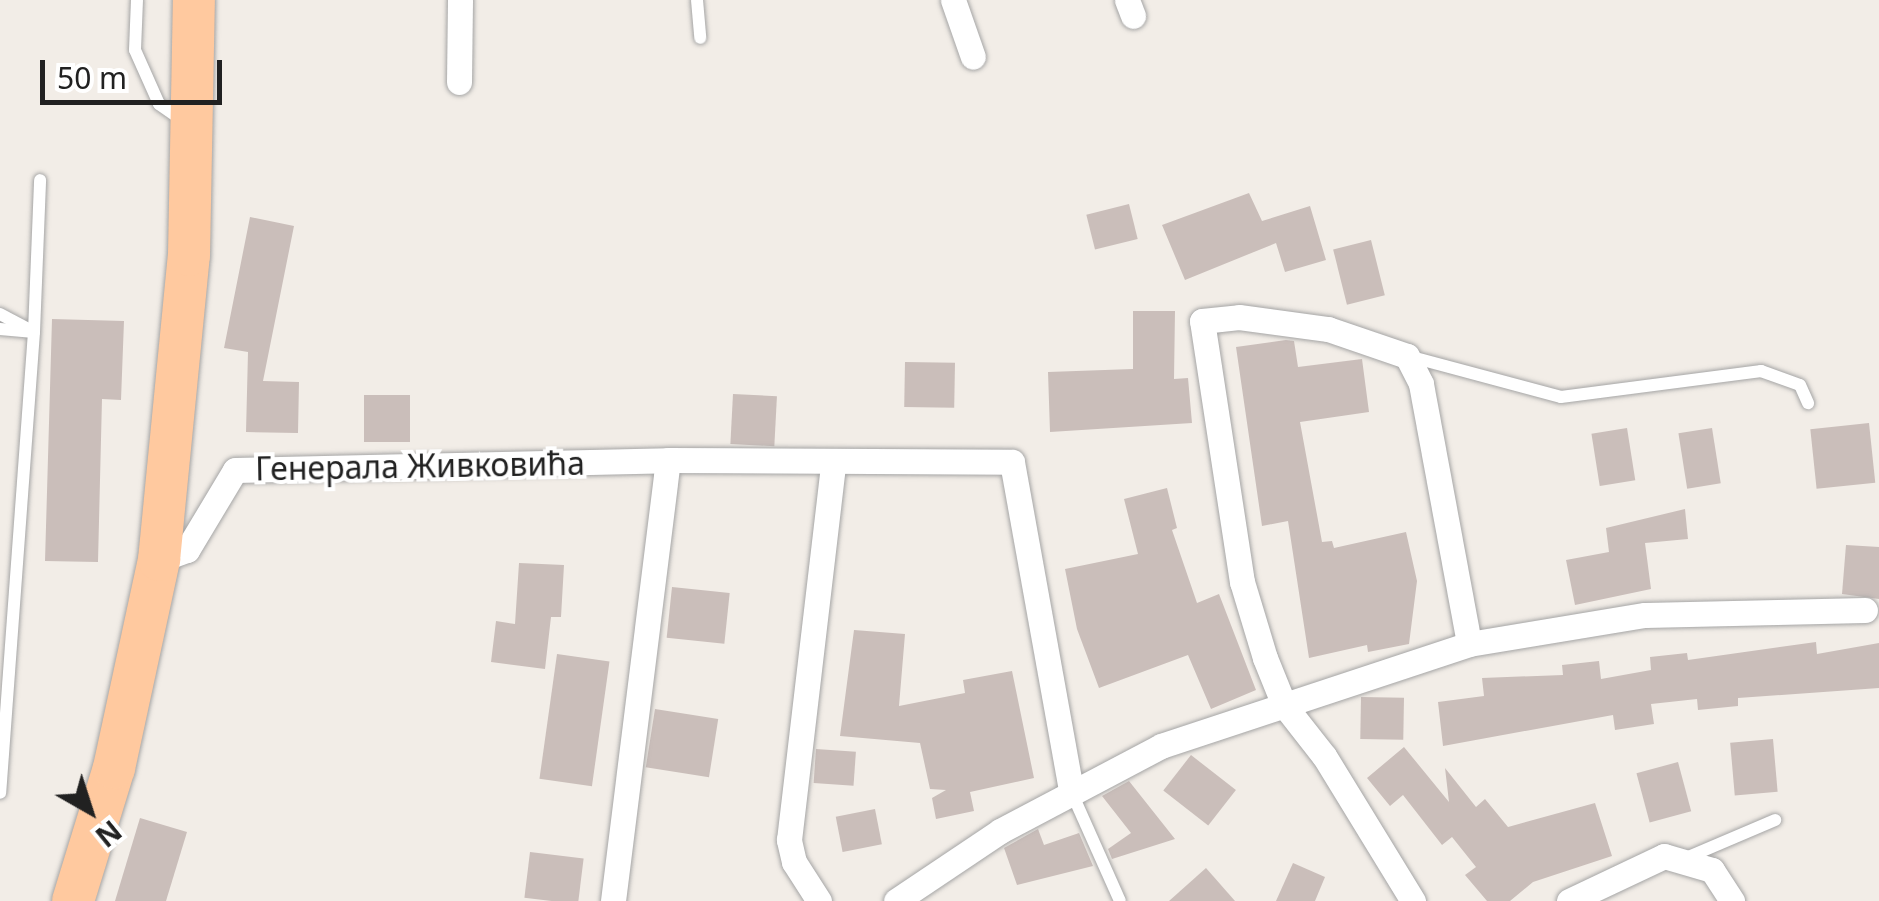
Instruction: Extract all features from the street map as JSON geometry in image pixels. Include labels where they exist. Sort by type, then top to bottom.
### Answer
[{"type":"main road","points":[[73,901],[114,768],[159,560],[182,360],[193,128],[194,0]]},
{"type":"street","points":[[458,82],[460,0]]},
{"type":"street","points":[[953,0],[973,58]]},
{"type":"street","points":[[1413,901],[1324,756],[1284,706],[1242,582],[1202,321],[1239,316],[1328,329],[1407,356],[1420,384],[1469,644]]},
{"type":"street","points":[[613,901],[668,460]]},
{"type":"street","name":"Генерала Живковића","points":[[159,560],[186,550],[236,470],[668,460],[833,464],[1012,462],[1071,791]]},
{"type":"street","points":[[820,901],[794,862],[789,840],[833,464]]},
{"type":"street","points":[[896,901],[1071,791],[1160,746],[1469,644],[1645,616],[1865,610]]},
{"type":"street","points":[[1569,901],[1630,868],[1664,856],[1686,858],[1712,870],[1732,901]]},
{"type":"lane","points":[[137,0],[135,50],[159,104],[193,128]]},
{"type":"lane","points":[[697,0],[700,38]]},
{"type":"lane","points":[[0,793],[34,332],[40,180]]},
{"type":"lane","points":[[0,314],[34,332]]},
{"type":"lane","points":[[0,329],[34,332]]},
{"type":"lane","points":[[1407,356],[1561,397],[1761,371],[1800,384],[1808,403]]},
{"type":"lane","name":"Генерала Живковића","points":[[1071,791],[1120,901]]},
{"type":"lane","points":[[1686,858],[1775,820]]},
{"type":"building","points":[[1249,193],[1262,221],[1310,206],[1326,260],[1285,272],[1276,243],[1185,280],[1162,225]]},
{"type":"building","points":[[1129,204],[1138,239],[1095,250],[1086,215]]},
{"type":"building","points":[[250,217],[294,226],[263,381],[299,382],[298,433],[246,432],[248,352],[224,348]]},
{"type":"building","points":[[1371,240],[1385,295],[1347,305],[1333,249]]},
{"type":"building","points":[[1133,311],[1175,311],[1174,379],[1188,378],[1192,423],[1050,432],[1048,372],[1133,369]]},
{"type":"building","points":[[52,319],[124,321],[121,400],[102,399],[98,562],[45,561]]},
{"type":"building","points":[[1294,341],[1298,367],[1362,359],[1369,412],[1300,422],[1322,542],[1332,541],[1334,548],[1406,532],[1417,581],[1409,644],[1368,652],[1367,645],[1309,658],[1288,521],[1262,526],[1236,347]]},
{"type":"building","points":[[905,362],[955,363],[954,408],[904,407]]},
{"type":"building","points":[[733,394],[777,396],[774,446],[730,444]]},
{"type":"building","points":[[364,395],[410,395],[410,442],[364,442]]},
{"type":"building","points":[[1869,423],[1875,483],[1817,489],[1810,429]]},
{"type":"building","points":[[1627,428],[1635,480],[1600,486],[1591,434]]},
{"type":"building","points":[[1712,428],[1721,483],[1687,489],[1678,433]]},
{"type":"building","points":[[1167,488],[1177,528],[1172,530],[1197,603],[1219,594],[1256,690],[1211,709],[1188,655],[1099,688],[1077,629],[1065,569],[1138,554],[1124,499]]},
{"type":"building","points":[[1685,509],[1688,539],[1645,543],[1651,589],[1575,605],[1566,560],[1609,552],[1606,528]]},
{"type":"building","points":[[1846,545],[1879,547],[1879,599],[1842,594]]},
{"type":"building","points":[[519,563],[564,565],[561,617],[551,617],[545,669],[491,662],[496,621],[515,624]]},
{"type":"building","points":[[672,587],[730,593],[724,644],[667,638]]},
{"type":"building","points":[[854,630],[905,634],[899,706],[965,693],[963,680],[1012,671],[1034,778],[970,792],[974,811],[936,819],[932,798],[946,790],[930,789],[920,743],[840,736]]},
{"type":"building","points":[[1816,642],[1817,654],[1879,643],[1879,688],[1738,698],[1738,706],[1698,710],[1697,699],[1651,704],[1654,724],[1615,730],[1613,715],[1443,746],[1438,702],[1484,696],[1482,678],[1563,675],[1562,665],[1599,661],[1601,679],[1651,670],[1650,657],[1687,653],[1688,660]]},
{"type":"building","points":[[557,654],[609,661],[592,786],[539,779]]},
{"type":"building","points":[[1361,697],[1404,698],[1403,740],[1360,739]]},
{"type":"building","points":[[655,709],[718,719],[709,777],[646,767]]},
{"type":"building","points":[[1773,739],[1778,792],[1735,796],[1730,743]]},
{"type":"building","points":[[1404,747],[1449,802],[1445,768],[1476,807],[1485,799],[1508,827],[1595,803],[1612,856],[1533,882],[1510,901],[1487,901],[1465,875],[1476,867],[1452,837],[1442,845],[1403,795],[1390,806],[1367,778]]},
{"type":"building","points":[[816,749],[856,752],[854,786],[814,783]]},
{"type":"building","points":[[1191,755],[1236,790],[1208,826],[1163,790]]},
{"type":"building","points":[[1678,762],[1691,811],[1650,822],[1636,773]]},
{"type":"building","points":[[1129,781],[1175,839],[1112,859],[1108,849],[1131,833],[1102,796]]},
{"type":"building","points":[[875,809],[882,844],[843,852],[836,817]]},
{"type":"building","points":[[140,818],[187,832],[166,901],[115,901]]},
{"type":"building","points":[[1038,829],[1044,845],[1079,833],[1093,866],[1017,885],[1004,848]]},
{"type":"building","points":[[530,852],[584,859],[578,901],[524,898]]},
{"type":"building","points":[[1293,863],[1325,877],[1315,901],[1276,901]]},
{"type":"building","points":[[1206,868],[1235,901],[1169,901]]}]
